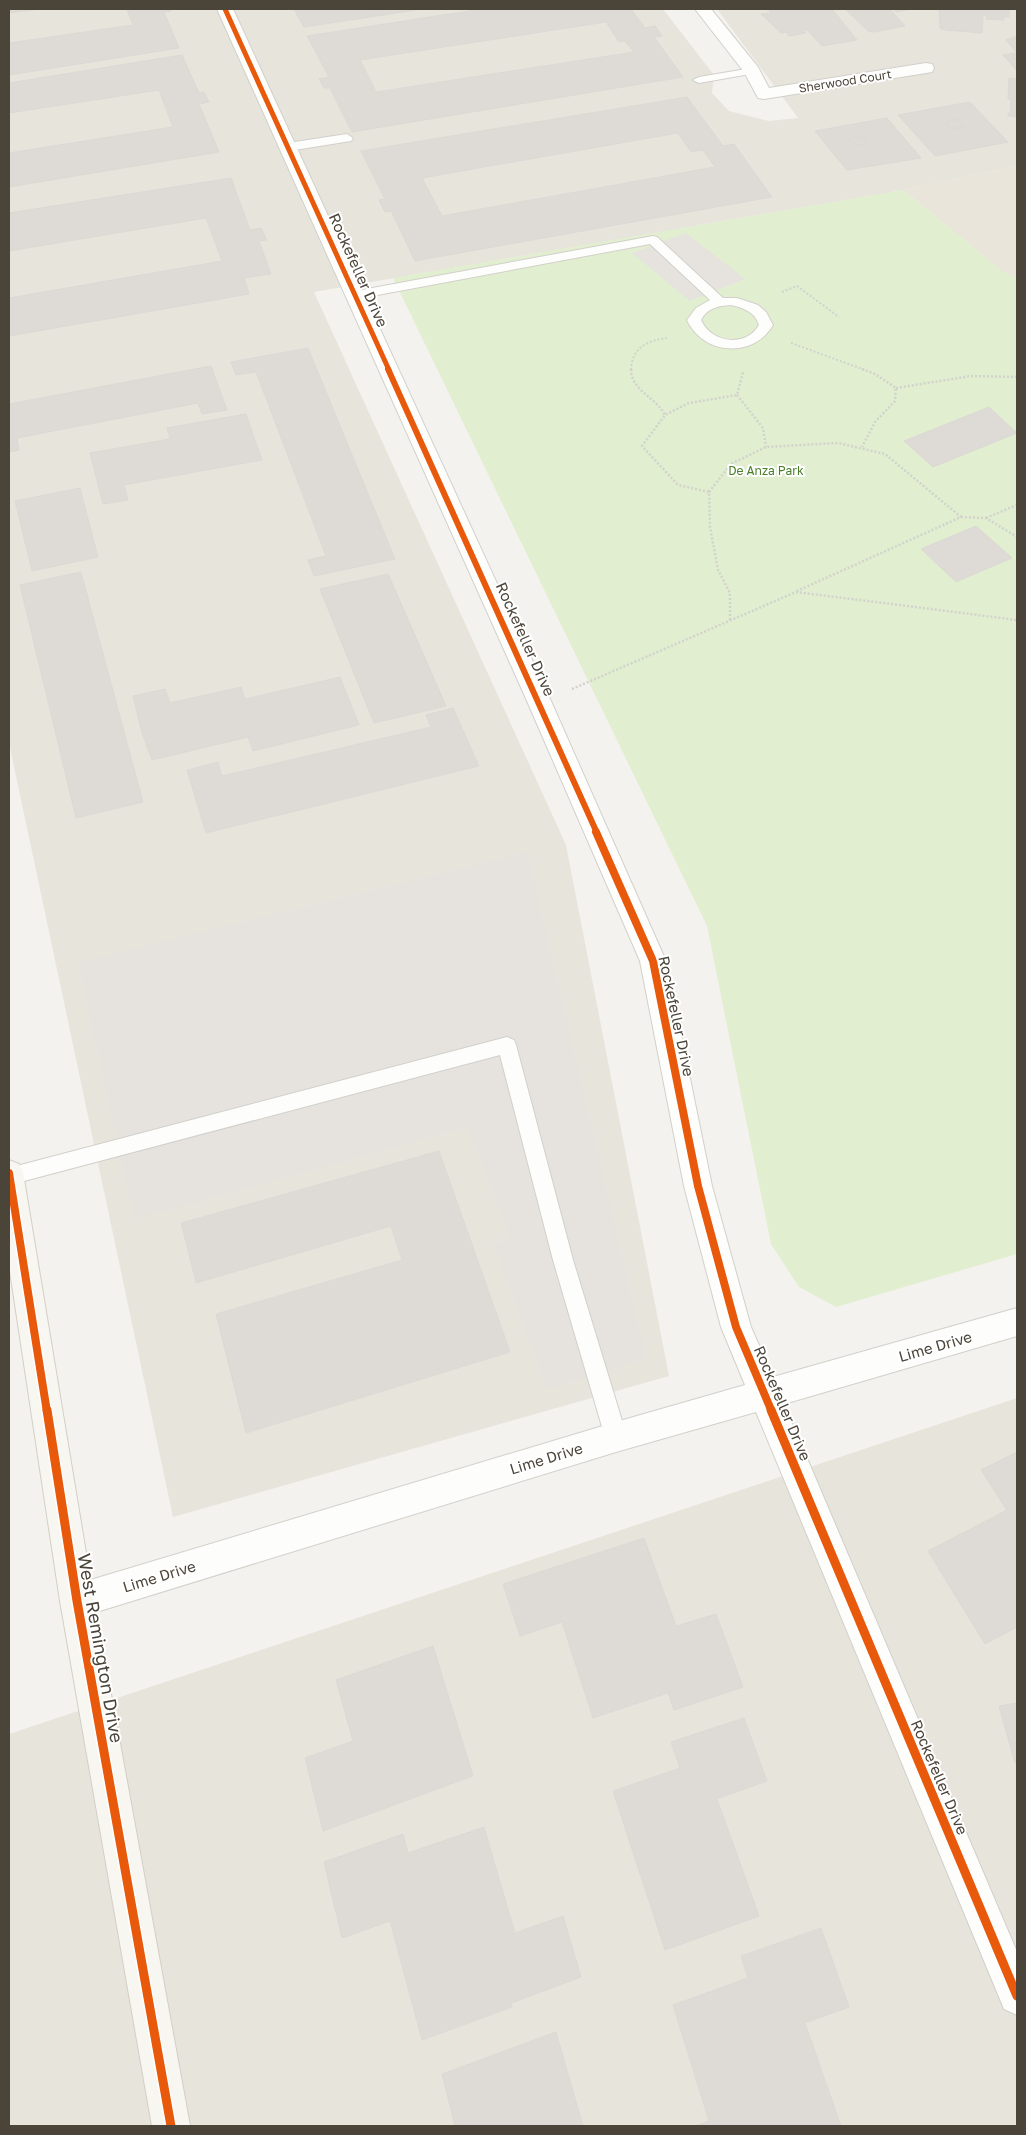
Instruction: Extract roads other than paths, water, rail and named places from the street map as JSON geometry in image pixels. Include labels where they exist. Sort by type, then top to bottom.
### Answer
[{"type":"street","name":"Rockefeller Drive","points":[[225,9],[539,701],[653,961],[698,1186],[736,1327],[1017,1996]]},
{"type":"street","points":[[703,9],[752,71]]},
{"type":"street","name":"Sherwood Court","points":[[752,71],[764,94],[926,68]]},
{"type":"street","name":"West Remington Drive","points":[[9,1175],[77,1601],[172,2126]]},
{"type":"street","name":"Lime Drive","points":[[77,1601],[616,1437],[1017,1322]]},
{"type":"lane","points":[[699,80],[752,71]]},
{"type":"lane","points":[[288,147],[347,138]]},
{"type":"lane","points":[[356,295],[653,240],[720,302],[746,304],[759,312],[766,324],[753,339],[738,344],[716,342],[700,332],[694,320],[696,313],[710,304],[720,302]]},
{"type":"lane","points":[[9,1175],[507,1045],[563,1260],[616,1437]]},
{"type":"park label","name":"De Anza Park","points":[[766,470]]}]
